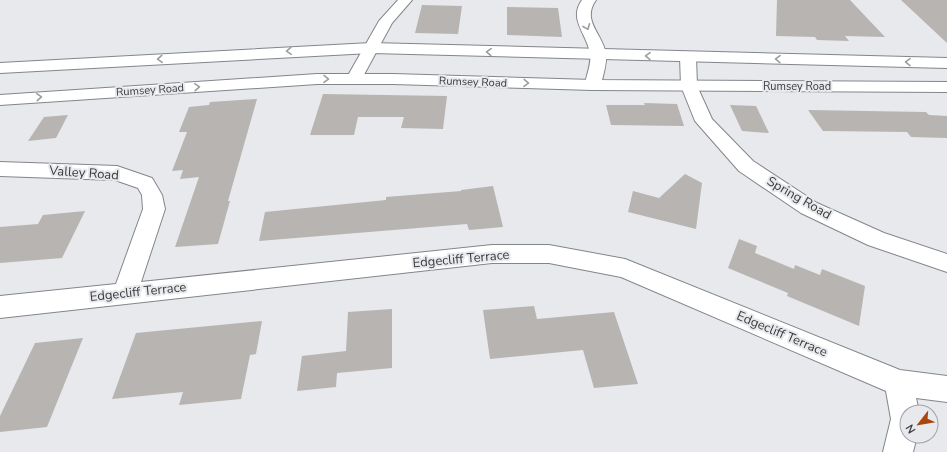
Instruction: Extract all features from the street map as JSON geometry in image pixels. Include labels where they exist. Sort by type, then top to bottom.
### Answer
[{"type":"street","points":[[354,79],[386,21],[405,0]]},
{"type":"street","points":[[589,0],[584,5],[582,14],[598,55],[593,85]]},
{"type":"street","name":"Rumsey Road","points":[[0,68],[371,48],[947,63]]},
{"type":"street","points":[[688,57],[689,86]]},
{"type":"street","name":"Rumsey Road","points":[[0,100],[317,79],[593,85],[947,87]]},
{"type":"street","name":"Spring Road","points":[[689,86],[704,121],[746,166],[809,208],[876,239],[947,263]]},
{"type":"street","name":"Valley Road","points":[[0,169],[117,173],[145,183],[152,195],[154,209],[125,294]]},
{"type":"street","name":"Edgecliff Terrace","points":[[0,306],[125,294],[492,254],[549,254],[625,268],[899,383],[941,387],[947,389]]},
{"type":"street","points":[[898,452],[906,419],[899,383]]},
{"type":"building","points":[[777,0],[850,0],[885,37],[845,36],[849,41],[817,40],[815,37],[776,36]]},
{"type":"building","points":[[901,0],[947,0],[947,43]]},
{"type":"building","points":[[422,5],[462,6],[458,34],[415,33]]},
{"type":"building","points":[[507,7],[558,8],[562,37],[507,35]]},
{"type":"building","points":[[323,94],[447,96],[443,129],[401,128],[404,117],[358,117],[354,135],[310,135]]},
{"type":"building","points":[[257,99],[228,201],[230,201],[218,244],[175,247],[199,177],[180,179],[183,170],[172,171],[187,132],[179,132],[189,107],[209,105],[210,102]]},
{"type":"building","points":[[644,103],[677,104],[684,126],[611,125],[606,105],[645,105]]},
{"type":"building","points":[[730,105],[756,106],[769,133],[742,131]]},
{"type":"building","points":[[808,110],[926,112],[929,115],[947,116],[947,138],[911,137],[907,132],[823,131]]},
{"type":"building","points":[[68,115],[56,138],[28,141],[44,117]]},
{"type":"building","points":[[685,174],[702,183],[696,229],[628,212],[633,191],[659,198]]},
{"type":"building","points":[[493,186],[503,227],[469,230],[467,224],[259,241],[265,212],[386,200],[386,197],[461,191]]},
{"type":"building","points":[[85,211],[62,258],[0,263],[0,227],[38,224],[43,215]]},
{"type":"building","points":[[739,239],[757,246],[755,253],[794,269],[795,265],[820,275],[822,269],[865,286],[859,326],[787,296],[788,293],[728,268]]},
{"type":"building","points":[[534,306],[537,319],[614,312],[638,384],[594,388],[583,350],[490,359],[483,310]]},
{"type":"building","points":[[392,309],[392,368],[337,373],[336,387],[297,391],[302,356],[346,351],[348,312]]},
{"type":"building","points":[[262,321],[256,354],[250,355],[241,399],[179,405],[183,392],[112,399],[136,333]]},
{"type":"building","points":[[83,338],[47,427],[0,432],[0,416],[35,343]]}]
